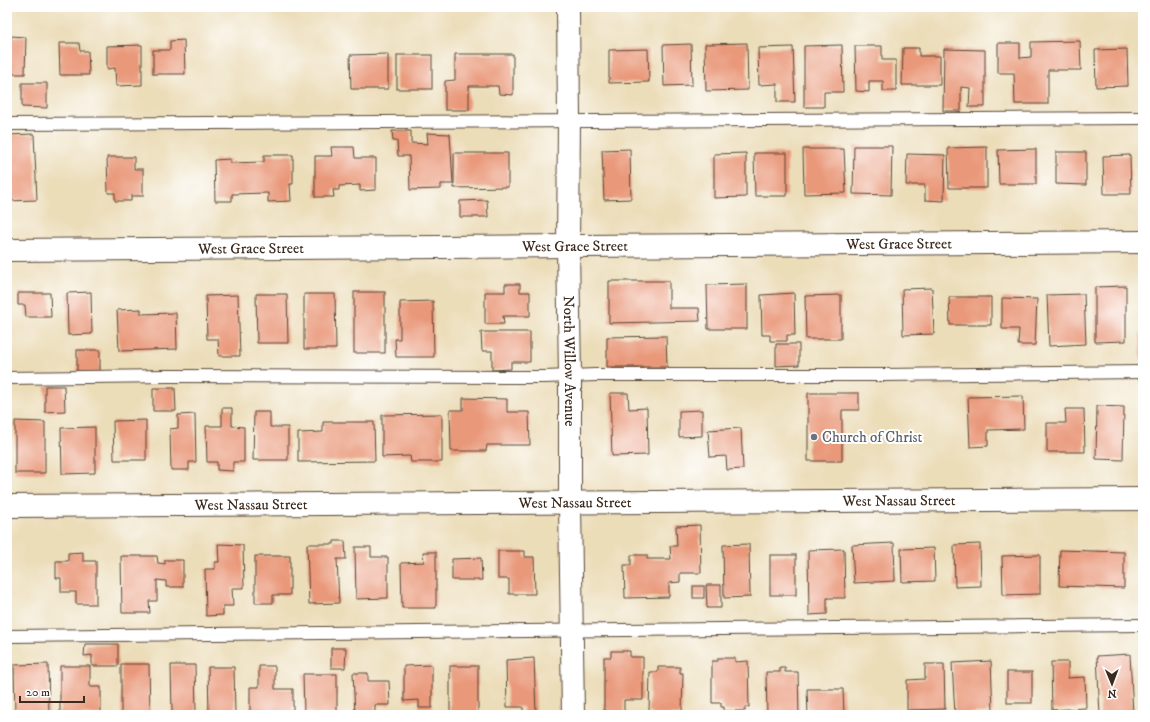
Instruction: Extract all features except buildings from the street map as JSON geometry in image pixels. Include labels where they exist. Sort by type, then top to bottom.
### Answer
[{"type":"street","name":"North Willow Avenue","points":[[568,7],[568,246],[573,715]]},
{"type":"street","name":"West Grace Street","points":[[7,250],[1143,242]]},
{"type":"street","name":"West Nassau Street","points":[[7,506],[1143,499]]},
{"type":"lane","points":[[7,124],[1143,118]]},
{"type":"lane","points":[[7,378],[166,376],[545,377],[750,374],[883,375],[1143,372]]},
{"type":"lane","points":[[7,636],[1143,624]]},
{"type":"place","name":"Church of Christ","points":[[814,437]]}]
